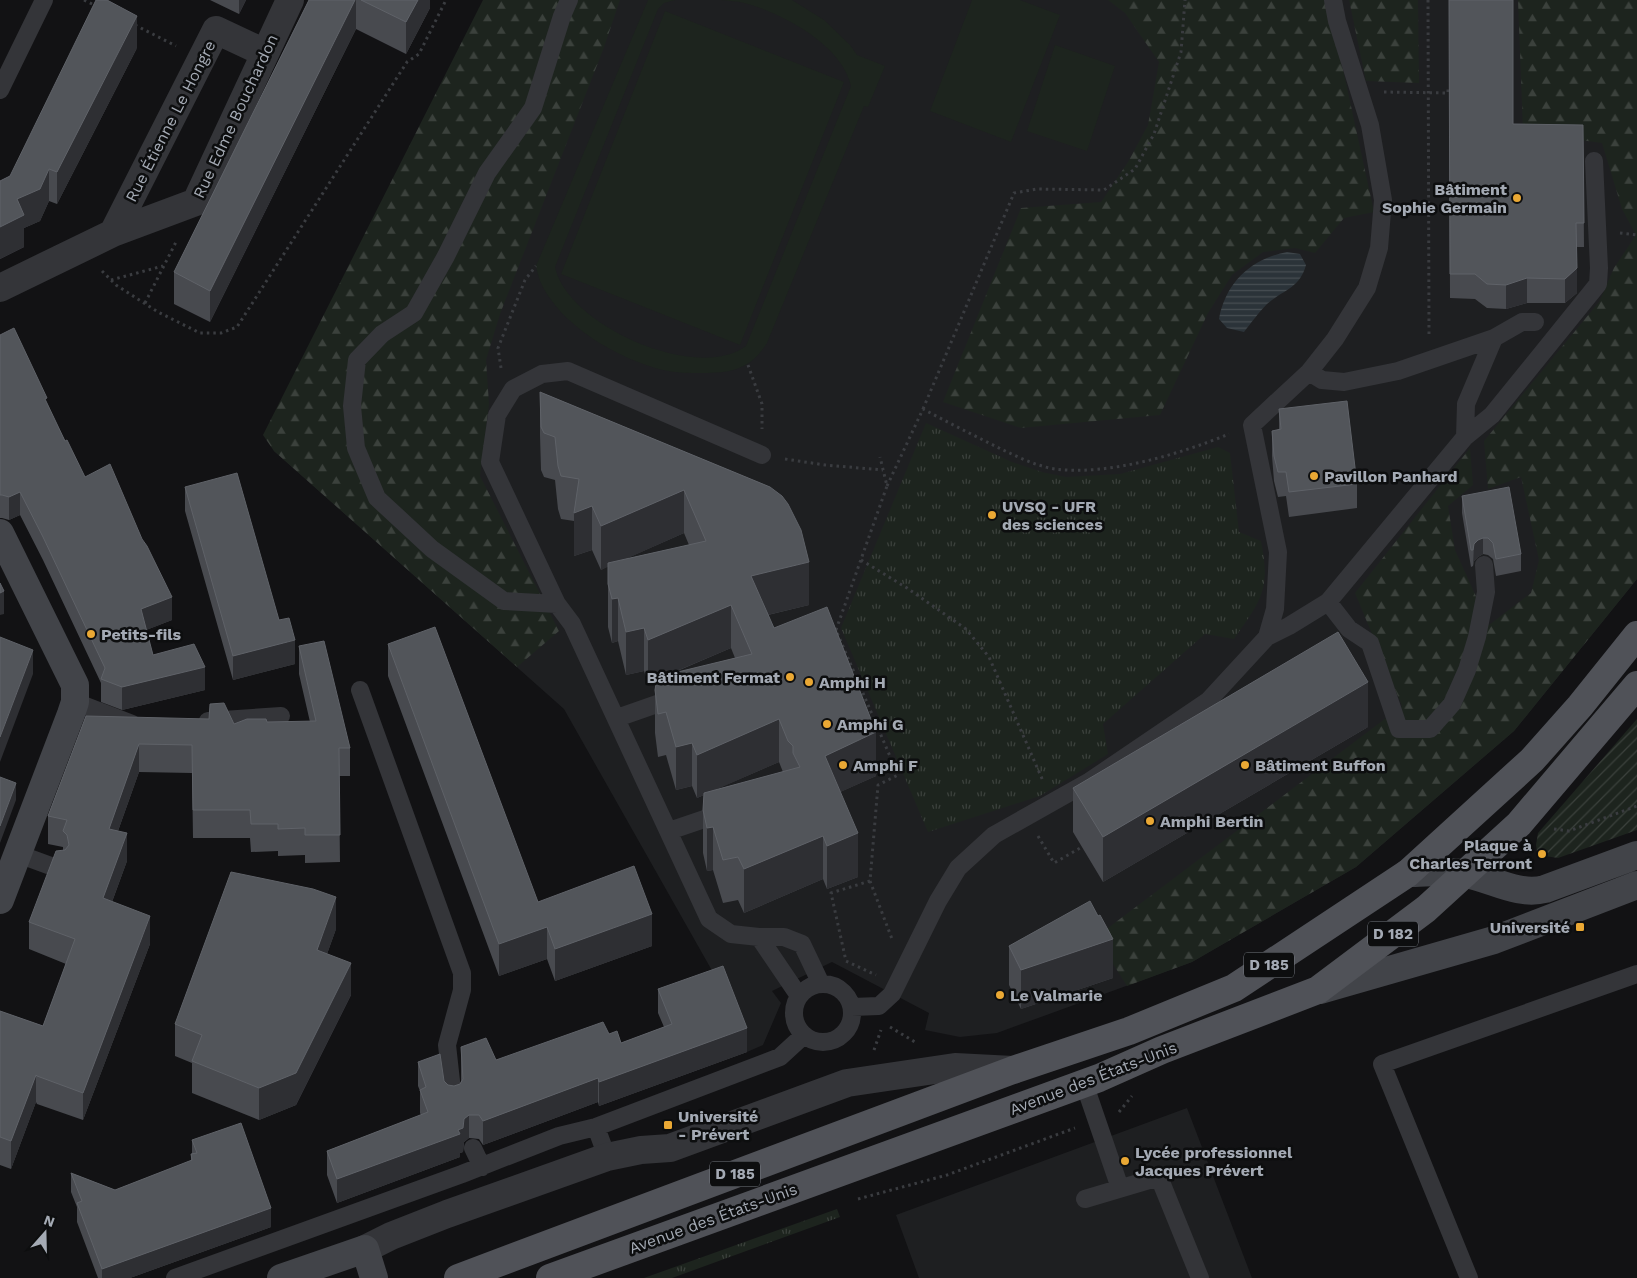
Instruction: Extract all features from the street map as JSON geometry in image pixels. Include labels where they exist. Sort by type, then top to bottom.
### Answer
[{"type":"main road","points":[[0,533],[75,685],[75,702],[0,900]]},
{"type":"main road","name":"Avenue des États-Unis","points":[[458,1278],[1013,1070],[1129,1031],[1234,988],[1408,873],[1532,760],[1580,706],[1637,635]]},
{"type":"main road","name":"D 182","points":[[1318,990],[1426,909],[1519,824],[1637,685]]},
{"type":"main road","points":[[1408,873],[1465,874],[1520,890],[1535,891],[1637,855]]},
{"type":"main road","name":"Avenue des États-Unis","points":[[550,1278],[1084,1083],[1162,1050],[1318,990],[1494,940],[1637,885]]},
{"type":"main road","points":[[365,1250],[374,1278]]},
{"type":"main road","name":"Avenue des États-Unis","points":[[281,1278],[365,1250]]},
{"type":"street","name":"Rue Edme Bouchardon","points":[[0,288],[113,234],[196,202],[290,0]]},
{"type":"street","name":"Rue Étienne Le Hongre","points":[[113,234],[216,30],[265,53]]},
{"type":"street","name":"Avenue des États-Unis","points":[[365,1250],[391,1236],[607,1157],[642,1150],[670,1148],[847,1083],[955,1067],[1013,1070]]},
{"type":"lane","points":[[0,90],[44,0]]},
{"type":"lane","points":[[557,604],[504,601],[432,549],[377,498],[356,448],[352,406],[357,360],[382,334],[414,313],[446,256],[487,173],[533,108],[562,16],[569,0]]},
{"type":"lane","points":[[1267,637],[1275,609],[1278,552],[1252,425],[1309,372],[1335,339],[1367,288],[1379,248],[1383,200],[1370,125],[1337,21],[1333,0]]},
{"type":"lane","points":[[852,1007],[879,1006],[897,983],[938,901],[958,868],[994,835],[1090,781],[1208,701],[1267,637],[1328,602],[1465,437],[1492,414],[1598,284],[1599,268],[1594,160]]},
{"type":"lane","points":[[1309,372],[1322,380],[1344,382],[1398,371],[1494,338],[1522,322],[1535,322]]},
{"type":"lane","points":[[1465,437],[1466,404],[1494,338]]},
{"type":"lane","points":[[762,455],[568,371],[542,374],[513,390],[497,416],[490,462],[557,604],[572,624],[710,919],[731,934],[784,938],[802,944],[821,984]]},
{"type":"lane","points":[[1328,602],[1349,629],[1370,643],[1399,729],[1430,729],[1452,704],[1467,670],[1477,637],[1486,592],[1484,565]]},
{"type":"lane","points":[[360,690],[462,973],[462,990],[447,1045],[453,1099]]},
{"type":"lane","points":[[617,718],[689,692]]},
{"type":"lane","points":[[75,702],[123,722],[137,726],[146,725]]},
{"type":"lane","points":[[195,722],[281,716]]},
{"type":"lane","points":[[669,831],[739,808]]},
{"type":"lane","points":[[18,854],[59,869]]},
{"type":"lane","points":[[758,937],[799,996]]},
{"type":"lane","points":[[1469,1278],[1382,1064],[1637,974]]},
{"type":"lane","points":[[821,984],[832,984],[841,989],[848,997],[852,1007],[852,1019],[847,1030],[838,1038],[827,1042],[815,1040],[804,1035],[798,1027],[794,1016],[799,996],[812,985],[821,984]]},
{"type":"lane","points":[[175,1278],[482,1167],[559,1136],[596,1127],[780,1057],[804,1035]]},
{"type":"lane","points":[[1084,1083],[1120,1188]]},
{"type":"lane","points":[[596,1127],[607,1157]]},
{"type":"lane","points":[[473,1148],[482,1167]]},
{"type":"lane","points":[[1085,1199],[1159,1177],[1200,1278]]},
{"type":"path","points":[[84,0],[101,8]]},
{"type":"path","points":[[81,249],[116,285],[200,333],[221,333],[237,327],[407,62],[419,54],[446,0]]},
{"type":"path","points":[[897,983],[870,882],[878,784],[898,775],[836,630],[887,486],[923,409],[1014,193],[1037,189],[1104,190],[1135,169],[1154,134],[1181,52],[1185,0]]},
{"type":"path","points":[[1428,0],[1429,361]]},
{"type":"path","points":[[134,25],[201,58]]},
{"type":"path","points":[[1387,92],[1448,93],[1448,88],[1455,88]]},
{"type":"path","points":[[145,303],[196,202]]},
{"type":"path","points":[[111,280],[164,266]]},
{"type":"path","points":[[506,400],[498,348],[525,280],[536,266]]},
{"type":"path","points":[[748,365],[762,404],[762,455]]},
{"type":"path","points":[[923,409],[1026,460],[1054,469],[1085,471],[1119,466],[1172,454],[1252,425]]},
{"type":"path","points":[[880,457],[887,486]]},
{"type":"path","points":[[809,463],[883,470]]},
{"type":"path","points":[[861,560],[907,588],[966,629],[989,657],[1052,802]]},
{"type":"path","points":[[827,633],[836,630]]},
{"type":"path","points":[[851,688],[860,684]]},
{"type":"path","points":[[868,728],[876,725]]},
{"type":"path","points":[[875,773],[894,766]]},
{"type":"path","points":[[1552,829],[1569,831],[1637,806]]},
{"type":"path","points":[[1026,816],[1054,863],[1082,847]]},
{"type":"path","points":[[847,881],[849,888]]},
{"type":"path","points":[[870,882],[831,893],[846,961],[897,983]]},
{"type":"path","points":[[893,1028],[915,1042]]},
{"type":"path","points":[[873,1053],[879,1035]]},
{"type":"path","points":[[1052,1137],[1069,1130]]},
{"type":"shaded area","name":"UVSQ - UFR des sciences","points":[[488,0],[1637,0],[1637,579],[1514,731],[1356,867],[1192,962],[997,1033],[960,1037],[925,1030],[929,1013],[832,962],[772,991],[781,1003],[763,1045],[747,1052],[723,990],[564,709],[274,451],[269,440]]},
{"type":"shaded area","points":[[1287,252],[1300,254],[1306,265],[1300,279],[1267,304],[1244,332],[1227,328],[1219,319],[1222,306],[1234,283],[1242,274],[1262,260]]},
{"type":"shaded area","name":"Lycée professionnel Jacques Prévert","points":[[1187,1108],[1252,1278],[919,1278],[896,1215]]},
{"type":"green space","points":[[483,0],[620,0],[603,50],[500,314],[486,360],[489,404],[480,476],[559,631],[517,667],[274,451],[263,435]]},
{"type":"green space","points":[[648,0],[675,0],[664,3],[658,9],[555,267],[565,289],[583,309],[608,327],[637,342],[667,353],[697,357],[724,356],[746,346],[851,86],[845,71],[836,57],[808,33],[775,14],[741,2],[721,0],[792,0],[824,20],[850,45],[857,55],[885,66],[868,107],[864,106],[767,343],[754,359],[731,371],[682,373],[668,371],[627,358],[609,349],[575,326],[561,312],[549,297],[540,281],[536,266]]},
{"type":"green space","points":[[972,0],[1020,0],[1060,15],[1011,142],[930,111]]},
{"type":"green space","points":[[1108,0],[1328,0],[1374,212],[1344,218],[1315,253],[1295,248],[1263,252],[1232,275],[1208,313],[1160,415],[1021,428],[943,402],[1021,208],[1101,202],[1128,162],[1148,125],[1159,62],[1125,13]]},
{"type":"green space","points":[[1349,0],[1418,0],[1419,83],[1366,81]]},
{"type":"green space","points":[[1518,0],[1637,0],[1637,579],[1514,731],[1356,867],[1192,962],[1127,986],[1096,937],[1402,706],[1355,593],[1470,448],[1473,485],[1448,506],[1455,550],[1489,625],[1531,593],[1539,560],[1521,477],[1488,489],[1484,441],[1599,302],[1614,268],[1636,235],[1622,209],[1602,143],[1523,132]]},
{"type":"green space","points":[[665,11],[844,82],[740,345],[561,274]]},
{"type":"green space","points":[[1055,45],[1115,66],[1087,151],[1027,131]]},
{"type":"green space","points":[[926,423],[1012,462],[1042,472],[1066,477],[1120,474],[1218,447],[1230,453],[1239,532],[1261,541],[1265,572],[1264,583],[1257,604],[1234,639],[1205,634],[1103,724],[1108,754],[1040,796],[928,832],[841,628]]},
{"type":"green space","points":[[1637,719],[1637,830],[1558,858],[1545,856],[1537,852],[1538,833]]},
{"type":"green space","points":[[837,1209],[840,1217],[672,1278],[644,1278]]},
{"type":"building","points":[[96,0],[107,0],[137,16],[57,172],[49,169],[40,189],[17,199],[24,215],[0,227],[0,181],[10,176]]},
{"type":"building","points":[[309,0],[355,0],[210,291],[174,272]]},
{"type":"building","points":[[361,0],[418,0],[406,22]]},
{"type":"building","name":"Bâtiment Sophie Germain","points":[[1449,0],[1513,0],[1513,124],[1583,125],[1584,223],[1576,223],[1577,268],[1565,279],[1527,278],[1506,285],[1487,284],[1475,274],[1450,274]]},
{"type":"building","points":[[14,328],[65,441],[67,440],[85,477],[110,464],[142,539],[172,597],[141,609],[153,655],[194,644],[205,667],[122,687],[101,679],[105,668],[20,492],[9,497],[0,495],[0,335]]},
{"type":"building","points":[[540,392],[770,487],[782,496],[788,504],[801,530],[809,562],[751,576],[774,628],[827,607],[876,732],[825,756],[858,833],[827,846],[823,836],[744,869],[738,857],[723,860],[713,827],[707,828],[703,810],[704,793],[800,767],[793,753],[793,746],[788,741],[779,719],[697,755],[692,743],[676,747],[666,712],[658,714],[655,690],[657,677],[752,654],[731,605],[648,640],[644,628],[626,632],[618,598],[612,599],[608,584],[608,563],[706,541],[684,490],[601,526],[592,506],[574,513],[579,479],[561,476],[555,437],[544,433],[541,427]]},
{"type":"building","name":"Pavillon Panhard","points":[[1347,401],[1357,484],[1289,492],[1286,472],[1278,472],[1274,456],[1272,431],[1281,429],[1279,409]]},
{"type":"building","points":[[237,473],[279,620],[289,618],[295,640],[233,656],[185,487]]},
{"type":"building","points":[[1509,487],[1521,554],[1496,559],[1493,543],[1488,538],[1478,540],[1474,544],[1473,550],[1471,550],[1462,496]]},
{"type":"building","points":[[0,583],[4,591],[0,593]]},
{"type":"building","points":[[435,627],[538,902],[634,866],[652,914],[555,949],[547,927],[499,944],[388,644]]},
{"type":"building","points":[[1338,632],[1368,682],[1103,837],[1073,788]]},
{"type":"building","points":[[0,637],[33,650],[0,737]]},
{"type":"building","points":[[324,641],[350,748],[339,748],[340,835],[305,835],[305,828],[278,829],[278,824],[251,824],[250,810],[193,810],[192,745],[139,744],[109,829],[127,833],[103,898],[150,916],[83,1093],[36,1075],[11,1141],[0,1137],[0,1011],[43,1026],[75,939],[29,922],[56,851],[65,850],[69,845],[67,835],[63,831],[67,820],[48,816],[86,716],[209,719],[210,704],[224,703],[234,724],[247,719],[266,719],[267,722],[316,721],[299,646]]},
{"type":"building","points":[[0,777],[16,783],[0,826]]},
{"type":"building","points":[[231,872],[313,889],[336,897],[317,950],[351,963],[296,1073],[259,1088],[192,1061],[202,1035],[175,1024]]},
{"type":"building","points":[[1090,901],[1113,939],[1021,970],[1009,946]]},
{"type":"building","points":[[723,966],[747,1028],[599,1082],[598,1078],[483,1121],[479,1115],[469,1115],[464,1119],[463,1128],[458,1130],[460,1134],[337,1179],[327,1151],[428,1112],[420,1090],[426,1087],[418,1062],[440,1054],[444,1081],[448,1085],[454,1086],[460,1084],[463,1079],[461,1047],[486,1038],[496,1060],[603,1022],[609,1034],[617,1031],[621,1043],[672,1024],[658,989]]},
{"type":"building","points":[[241,1123],[271,1208],[102,1269],[77,1203],[82,1201],[71,1173],[115,1190],[192,1160],[191,1154],[197,1153],[192,1140]]},
{"type":"place","name":"Bâtiment Sophie Germain","points":[[1517,198]]},
{"type":"place","name":"Pavillon Panhard","points":[[1314,476]]},
{"type":"place","name":"UVSQ - UFR des sciences","points":[[992,515]]},
{"type":"place","name":"Petits-fils","points":[[91,634]]},
{"type":"place","name":"Bâtiment Fermat","points":[[790,677]]},
{"type":"place","name":"Amphi H","points":[[809,682]]},
{"type":"place","name":"Amphi G","points":[[827,724]]},
{"type":"place","name":"Amphi F","points":[[843,765]]},
{"type":"place","name":"Bâtiment Buffon","points":[[1245,765]]},
{"type":"place","name":"Amphi Bertin","points":[[1150,821]]},
{"type":"place","name":"Plaque à Charles Terront","points":[[1542,854]]},
{"type":"place","name":"Université","points":[[1580,927]]},
{"type":"place","name":"Le Valmarie","points":[[1000,995]]},
{"type":"place","name":"Université - Prévert","points":[[668,1125]]},
{"type":"place","name":"Lycée professionnel Jacques Prévert","points":[[1125,1161]]}]
